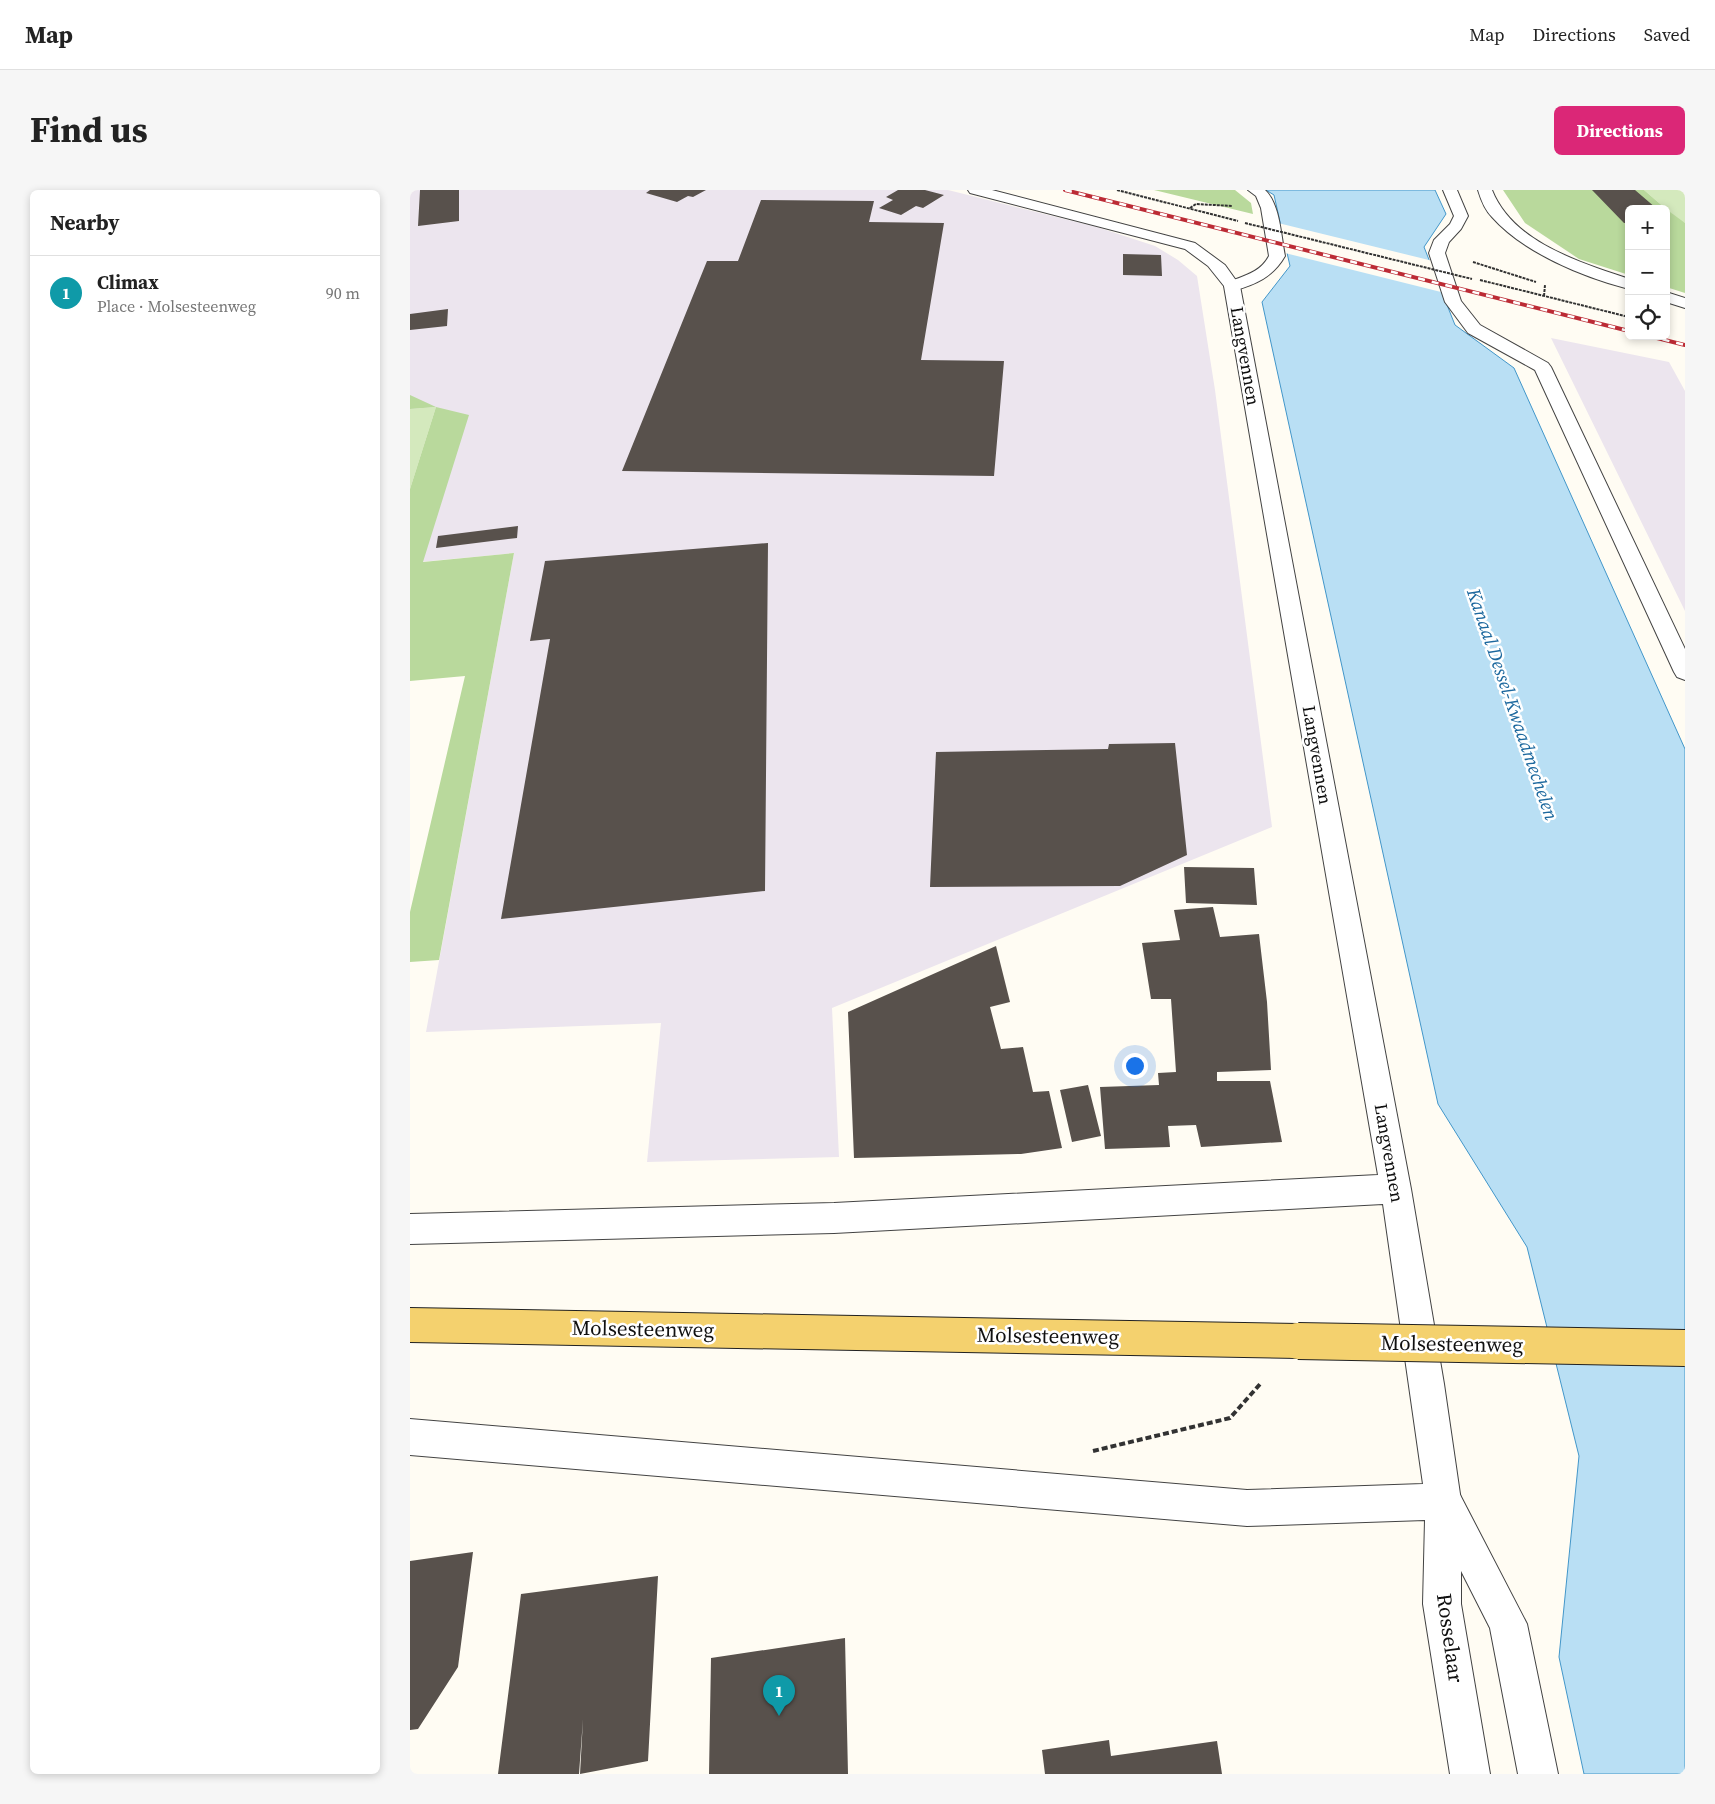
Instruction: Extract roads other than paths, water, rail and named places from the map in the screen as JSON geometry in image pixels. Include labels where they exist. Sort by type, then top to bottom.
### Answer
[{"type":"main road","name":"Molsesteenweg","points":[[410,1325],[1685,1348]]},
{"type":"street","name":"Langvennen","points":[[975,190],[1190,246],[1212,260],[1226,275],[1232,286],[1396,1189],[1427,1384],[1443,1502]]},
{"type":"street","points":[[1232,286],[1261,275],[1272,265],[1277,256],[1268,208],[1262,194],[1255,190]]},
{"type":"street","points":[[1450,190],[1461,216],[1456,226],[1442,240],[1437,253],[1452,302],[1474,329],[1542,367],[1685,672]]},
{"type":"street","points":[[1485,190],[1496,213],[1531,242],[1556,257],[1625,283]]},
{"type":"street","points":[[1670,298],[1685,303]]},
{"type":"street","points":[[410,1229],[834,1218],[1396,1189]]},
{"type":"street","points":[[410,1438],[1247,1508],[1443,1502],[1508,1624],[1538,1774]]},
{"type":"street","name":"Rosselaar","points":[[1443,1502],[1442,1604],[1470,1774]]},
{"type":"water","name":"Kanaal Dessel-Kwaadmechelen","points":[[1266,190],[1435,190],[1446,214],[1424,247],[1455,325],[1514,368],[1685,749],[1685,1774],[1584,1774],[1559,1657],[1579,1456],[1527,1247],[1438,1104],[1262,302],[1290,266],[1274,195]]},
{"type":"railway","points":[[1065,190],[1625,330]]},
{"type":"railway","points":[[1665,340],[1685,345]]},
{"type":"place","name":"Climax","points":[[779,1716]]}]
